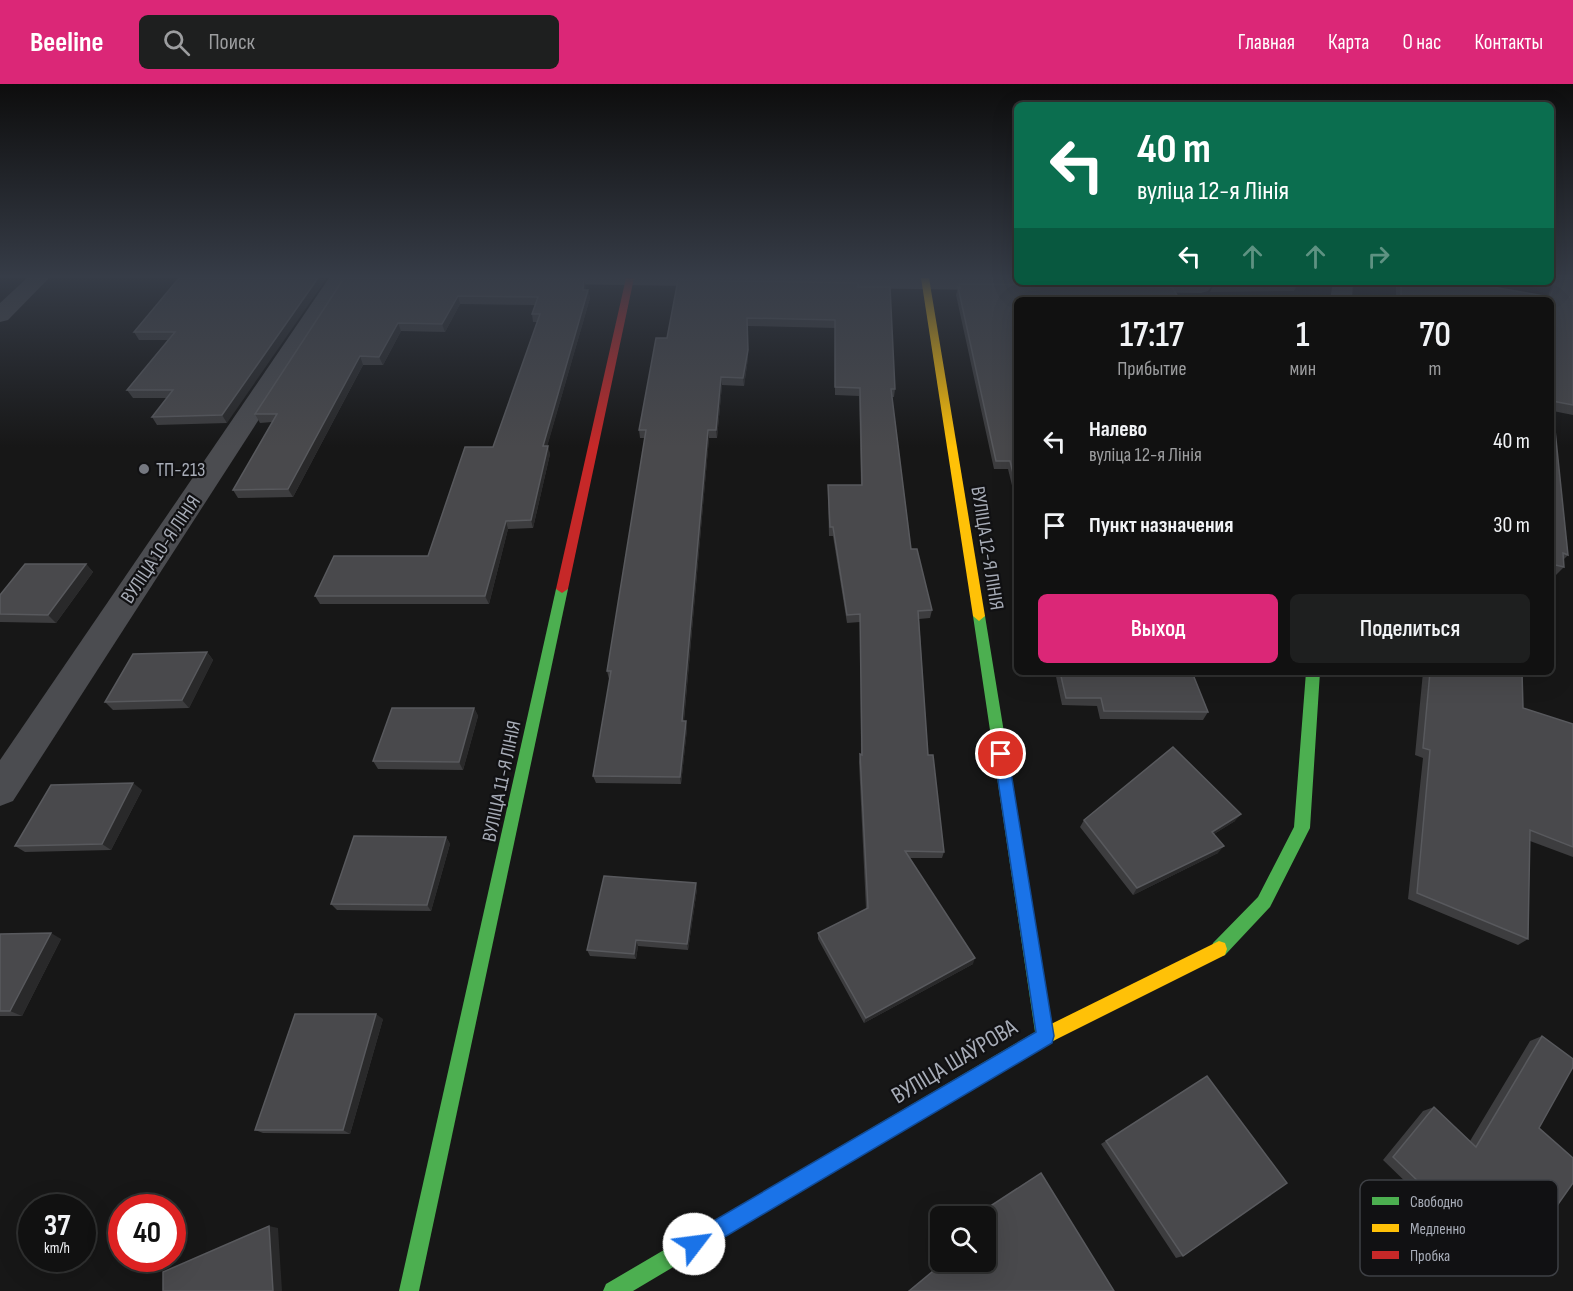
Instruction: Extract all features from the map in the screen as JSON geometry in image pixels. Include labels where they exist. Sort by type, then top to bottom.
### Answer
[{"type":"street","name":"ВУЛІЦА 10-Я ЛІНІЯ","points":[[0,790],[303,334]]},
{"type":"street","name":"ВУЛІЦА 11-Я ЛІНІЯ","points":[[410,1291],[618,334]]},
{"type":"street","name":"ВУЛІЦА 12-Я ЛІНІЯ","points":[[934,334],[1045,1036]]},
{"type":"street","name":"ВУЛІЦА ШАЎРОВА","points":[[613,1291],[1045,1036],[1220,949],[1264,902],[1302,828],[1313,675]]},
{"type":"building","points":[[173,334],[279,334],[222,415],[152,417],[173,390],[127,390]]},
{"type":"building","points":[[307,334],[392,334],[379,357],[360,356],[288,489],[233,490],[277,414],[255,414]]},
{"type":"building","points":[[533,334],[575,334],[543,446],[548,446],[531,520],[506,521],[485,596],[315,596],[334,556],[428,556],[465,447],[493,447]]},
{"type":"building","points":[[668,334],[748,334],[748,350],[743,378],[721,377],[716,430],[708,430],[682,721],[686,721],[680,777],[593,776],[611,671],[607,671],[646,430],[639,430],[656,338],[667,338]]},
{"type":"building","points":[[835,334],[892,334],[895,389],[891,389],[911,549],[917,549],[932,610],[918,611],[928,755],[933,755],[944,852],[905,851],[975,958],[866,1018],[818,933],[868,908],[860,754],[862,755],[860,614],[847,615],[833,527],[830,527],[828,485],[862,485],[860,388],[835,387]]},
{"type":"building","points":[[968,334],[1014,334],[1014,477],[1010,461],[996,461]]},
{"type":"building","points":[[1554,334],[1573,334],[1573,405],[1554,401]]},
{"type":"building","points":[[1554,420],[1568,555],[1563,553],[1564,567],[1554,565]]},
{"type":"building","points":[[25,564],[86,564],[48,615],[0,614],[0,595]]},
{"type":"building","points":[[207,652],[182,700],[105,702],[133,654]]},
{"type":"building","points":[[1061,675],[1193,675],[1208,712],[1104,711],[1101,698],[1066,698]]},
{"type":"building","points":[[1430,675],[1522,675],[1523,708],[1573,724],[1573,847],[1530,830],[1528,939],[1417,893],[1430,750],[1423,748]]},
{"type":"building","points":[[392,708],[474,708],[459,762],[373,761]]},
{"type":"building","points":[[1173,747],[1241,814],[1212,832],[1224,846],[1137,888],[1084,820]]},
{"type":"building","points":[[133,783],[102,844],[15,846],[51,785]]},
{"type":"building","points":[[354,836],[446,837],[427,905],[331,904]]},
{"type":"building","points":[[604,876],[696,883],[687,944],[636,940],[634,954],[587,950]]},
{"type":"building","points":[[51,933],[10,1011],[0,1011],[0,934]]},
{"type":"building","points":[[295,1014],[376,1014],[343,1130],[255,1130]]},
{"type":"building","points":[[1542,1036],[1573,1059],[1573,1067],[1539,1128],[1573,1158],[1573,1183],[1558,1204],[1558,1180],[1417,1180],[1393,1157],[1434,1107],[1476,1147]]},
{"type":"building","points":[[1207,1076],[1287,1183],[1183,1256],[1106,1141]]},
{"type":"building","points":[[1041,1173],[1114,1291],[909,1291],[932,1272],[996,1272],[996,1206],[990,1206]]},
{"type":"building","points":[[269,1226],[273,1291],[163,1291],[163,1272],[186,1272],[186,1262]]},
{"type":"traffic: fast","points":[[409,1291],[562,589]]},
{"type":"traffic: fast","points":[[979,616],[1045,1036]]},
{"type":"traffic: fast","points":[[1219,949],[1264,902],[1302,828],[1313,675]]},
{"type":"traffic: fast","points":[[613,1291],[1049,1034]]},
{"type":"traffic: slow","points":[[934,334],[979,616]]},
{"type":"traffic: slow","points":[[1049,1034],[1219,949]]},
{"type":"traffic: jam","points":[[562,589],[618,334]]},
{"type":"place","name":"ТП-213","points":[[144,469]]},
{"type":"route","points":[[694,1244],[995,1068],[1045,1036],[1001,754]]}]
